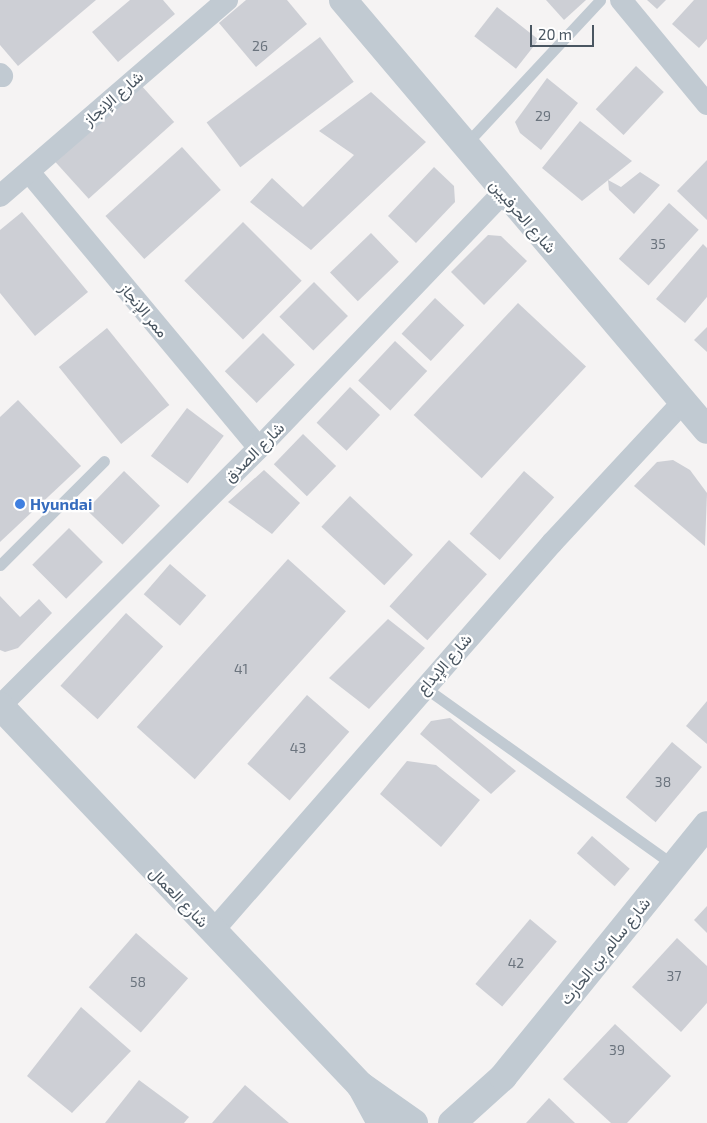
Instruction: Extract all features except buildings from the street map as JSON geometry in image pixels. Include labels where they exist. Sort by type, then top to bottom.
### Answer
[{"type":"street","name":"شارع الإنجاز","points":[[0,196],[227,0]]},
{"type":"street","name":"شارع الحرفيين","points":[[342,0],[503,193],[707,430]]},
{"type":"street","points":[[621,0],[707,104]]},
{"type":"street","name":"ممر الإنجاز","points":[[29,172],[259,448]]},
{"type":"street","name":"شارع الصدق","points":[[0,706],[259,448],[503,193]]},
{"type":"street","name":"شارع الإبداع","points":[[212,932],[424,687],[683,402]]},
{"type":"street","name":"شارع العمال","points":[[0,706],[212,932],[360,1085],[414,1123]]},
{"type":"street","name":"شارع سالم بن الحارث","points":[[473,1123],[503,1077],[707,825]]},
{"type":"street","name":"شارع سالم بن الحارث","points":[[452,1123],[503,1077]]},
{"type":"street","name":"شارع العمال","points":[[360,1085],[381,1123]]},
{"type":"lane","points":[[464,146],[600,0]]},
{"type":"lane","points":[[0,565],[104,461]]},
{"type":"lane","points":[[424,687],[674,865]]},
{"type":"place","name":"Hyundai","points":[[20,504]]}]
